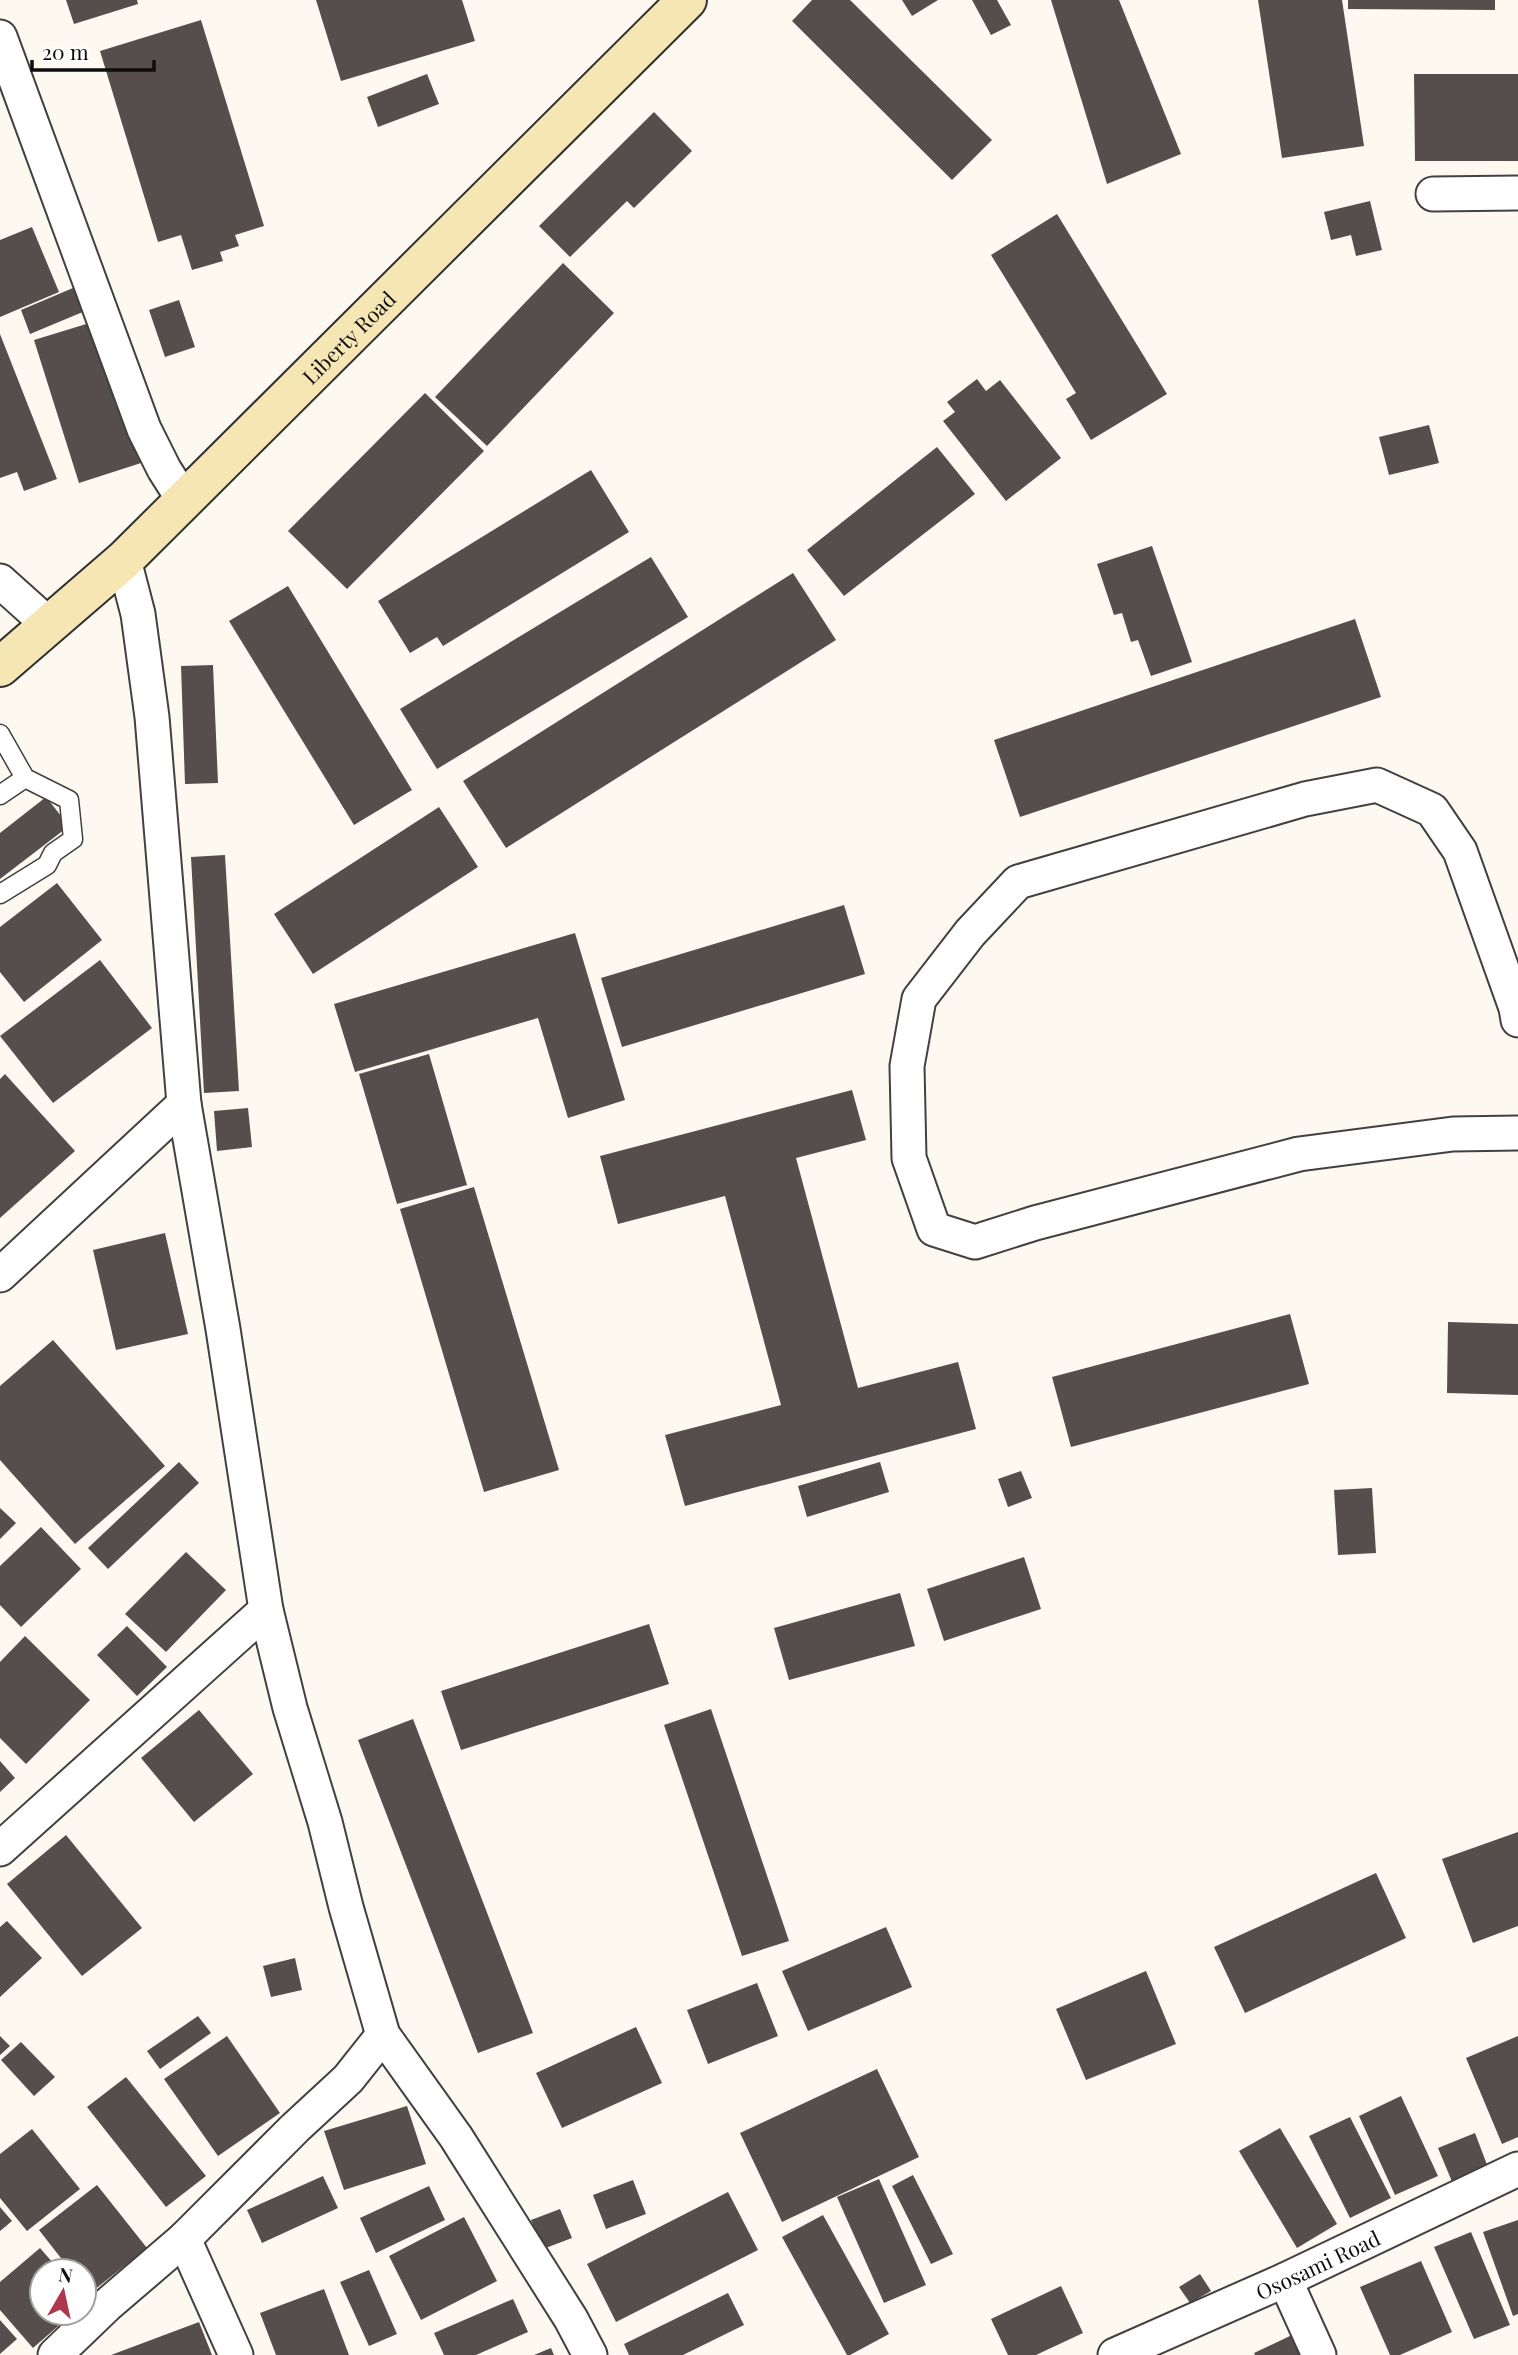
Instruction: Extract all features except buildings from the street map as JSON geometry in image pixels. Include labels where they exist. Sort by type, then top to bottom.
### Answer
[{"type":"street","name":"Liberty Road","points":[[0,667],[124,560],[687,0]]},
{"type":"street","points":[[0,37],[144,429],[183,499]]},
{"type":"street","points":[[1433,194],[1518,193]]},
{"type":"street","points":[[124,560],[138,614],[152,717],[184,1104],[223,1329],[266,1610],[290,1708],[325,1822],[383,2035],[457,2137],[571,2319],[590,2355]]},
{"type":"street","points":[[0,581],[49,625]]},
{"type":"street","points":[[1518,1020],[1460,851],[1432,810],[1377,785],[1305,799],[1018,882],[970,933],[919,999],[907,1066],[909,1158],[934,1229],[975,1242],[1035,1223],[1299,1154],[1453,1134],[1518,1133]]},
{"type":"street","points":[[0,1275],[184,1104]]},
{"type":"street","points":[[0,1849],[266,1610]]},
{"type":"street","points":[[55,2355],[107,2305],[184,2239],[348,2078],[383,2035]]},
{"type":"street","name":"Ososami Road","points":[[1115,2355],[1285,2280],[1518,2169]]},
{"type":"street","points":[[184,2239],[236,2355]]},
{"type":"street","points":[[1285,2280],[1319,2355]]},
{"type":"lane","points":[[0,734],[25,778],[69,800],[73,839],[52,853],[47,865],[0,894]]},
{"type":"lane","points":[[0,795],[25,778]]}]
